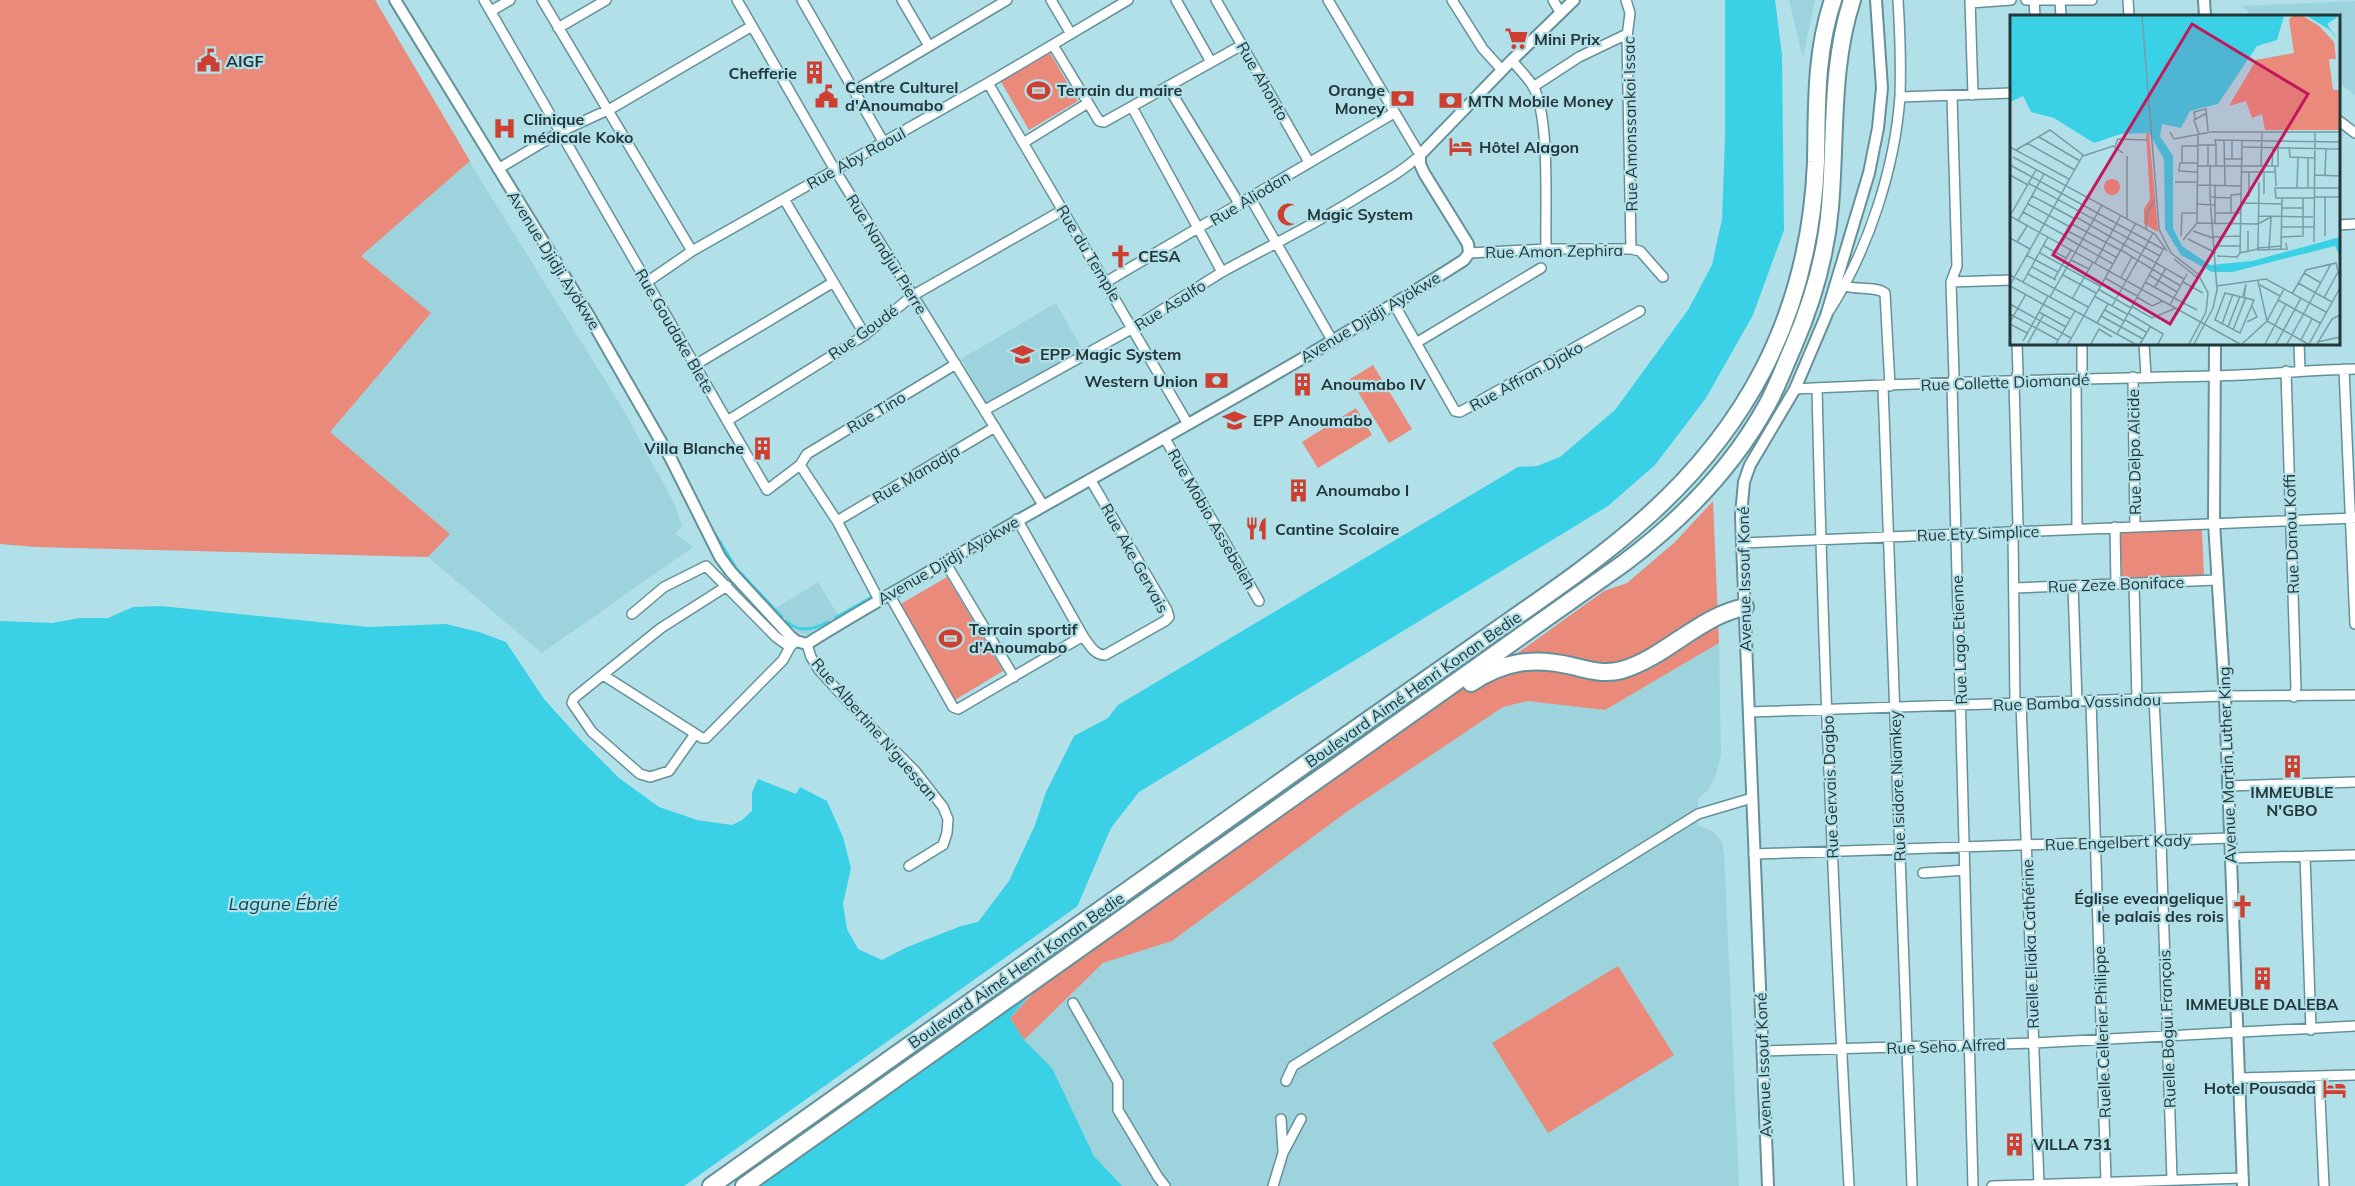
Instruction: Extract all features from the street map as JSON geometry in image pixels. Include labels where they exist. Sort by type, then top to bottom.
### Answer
[{"type":"highway","name":"Boulevard Aimé Henri Konan Bedie","points":[[711,1186],[1613,548],[1671,495],[1720,438],[1764,368],[1791,304],[1800,273],[1812,209],[1819,68],[1823,39],[1833,0]]},
{"type":"highway","name":"Boulevard Aimé Henri Konan Bedie","points":[[744,1186],[1647,545],[1703,492],[1737,450],[1766,406],[1808,310],[1825,246],[1834,165],[1837,70],[1841,42],[1852,0]]},
{"type":"highway","points":[[1382,732],[1461,689],[1490,670],[1504,665],[1537,660],[1596,672],[1622,670],[1638,664],[1722,614],[1744,607]]},
{"type":"street","name":"Avenue Djidji Ayökwe","points":[[395,0],[589,316],[671,459],[720,557],[783,630],[798,644],[1188,424],[1394,304],[1464,260],[1469,253]]},
{"type":"street","name":"Rue Goudake Blete","points":[[484,0],[767,490],[800,465]]},
{"type":"street","points":[[491,11],[510,0]]},
{"type":"street","points":[[542,0],[692,251]]},
{"type":"street","points":[[558,28],[606,0]]},
{"type":"street","name":"Rue Nandjui Pierre","points":[[737,0],[835,171],[1043,505]]},
{"type":"street","points":[[802,0],[884,143]]},
{"type":"street","points":[[902,0],[929,46]]},
{"type":"street","points":[[854,91],[1007,0]]},
{"type":"street","points":[[1051,0],[1071,34]]},
{"type":"street","points":[[1176,0],[1211,62]]},
{"type":"street","name":"Rue Ahonto","points":[[1216,0],[1310,162]]},
{"type":"street","points":[[1328,0],[1420,155],[1420,164],[1468,244],[1469,253]]},
{"type":"street","points":[[1452,0],[1483,49],[1502,70]]},
{"type":"street","points":[[1553,0],[1560,12]]},
{"type":"street","points":[[1222,272],[1276,242],[1323,220],[1405,169],[1574,0]]},
{"type":"street","name":"Rue Amonssankoi Issac","points":[[1626,0],[1630,13],[1627,34],[1631,249]]},
{"type":"street","name":"Avenue Issouf Koné","points":[[1768,1186],[1744,607],[1741,515],[1744,482],[1750,465],[1795,389],[1826,316],[1869,173],[1878,128],[1882,88],[1876,0]]},
{"type":"street","points":[[1826,316],[1845,286],[1870,232],[1883,188],[1900,97],[1898,0]]},
{"type":"street","points":[[1973,95],[1970,1],[2011,0]]},
{"type":"street","points":[[2026,0],[2092,0]]},
{"type":"street","points":[[2034,0],[2035,15]]},
{"type":"street","points":[[2128,0],[2129,15]]},
{"type":"street","points":[[2204,0],[2205,15]]},
{"type":"street","name":"Rue Aby Raoul","points":[[647,282],[692,251],[988,84],[1123,1]]},
{"type":"street","points":[[498,169],[560,132],[607,111],[752,26]]},
{"type":"street","points":[[1533,87],[1579,57],[1627,34]]},
{"type":"street","points":[[1053,45],[1088,103],[1101,122],[1104,122],[1242,45]]},
{"type":"street","points":[[1512,60],[1533,87],[1538,99],[1545,169],[1546,249]]},
{"type":"street","name":"Rue du Temple","points":[[988,84],[1188,424]]},
{"type":"street","points":[[1168,87],[1240,205]]},
{"type":"street","points":[[1900,97],[2010,93]]},
{"type":"street","name":"Rue Lago Etienne","points":[[1952,96],[1957,266],[1951,282],[1954,376],[1952,384],[1973,1186]]},
{"type":"street","points":[[1023,143],[1088,103]]},
{"type":"street","name":"Rue Asalfo","points":[[985,410],[1133,328],[1222,272],[1132,107]]},
{"type":"street","name":"Rue Aliodan","points":[[1106,282],[1394,113]]},
{"type":"street","points":[[2340,122],[2355,133]]},
{"type":"street","points":[[784,199],[865,335]]},
{"type":"street","points":[[1251,199],[1332,340]]},
{"type":"street","name":"Rue Goudé","points":[[727,421],[865,335],[912,296],[1063,210]]},
{"type":"street","points":[[2340,225],[2355,224]]},
{"type":"street","name":"Rue Amon Zephira","points":[[1469,253],[1546,249],[1631,249],[1640,251],[1663,278]]},
{"type":"street","points":[[1416,343],[1541,268]]},
{"type":"street","points":[[1951,282],[2010,280]]},
{"type":"street","points":[[695,365],[832,283]]},
{"type":"street","name":"Rue Isidore Niamkey","points":[[1845,286],[1879,290],[1885,293],[1888,537],[1912,1186]]},
{"type":"street","name":"Rue Affran Djako","points":[[1394,304],[1455,411],[1460,412],[1640,311]]},
{"type":"street","name":"Ruelle Eliaka Cathérine","points":[[2017,345],[2018,373],[2014,382],[2018,525],[2013,532],[2014,588],[2018,704],[2027,845],[2039,1185]]},
{"type":"street","points":[[2077,529],[2079,379],[2082,345]]},
{"type":"street","points":[[2144,345],[2146,376]]},
{"type":"street","name":"Avenue Martin Luther King","points":[[2215,345],[2214,523],[2225,696],[2243,1182]]},
{"type":"street","points":[[2299,345],[2300,370]]},
{"type":"street","name":"Rue Tino","points":[[800,465],[807,454],[956,364]]},
{"type":"street","points":[[2344,369],[2353,518],[2355,624]]},
{"type":"street","name":"Rue Collette Diomandé","points":[[1795,389],[2146,376],[2215,376],[2355,369]]},
{"type":"street","name":"Rue Danou Koffi","points":[[2286,371],[2296,688],[2294,697]]},
{"type":"street","name":"Rue Delpo Alcide","points":[[2133,377],[2136,527]]},
{"type":"street","name":"Rue Gervais Dagbo","points":[[1817,388],[1820,540],[1841,1049],[1849,1186]]},
{"type":"street","name":"Rue Manadja","points":[[837,521],[995,427]]},
{"type":"street","name":"Rue Mobio Assebeleh","points":[[1164,437],[1259,601]]},
{"type":"street","points":[[800,465],[837,521],[879,600]]},
{"type":"street","name":"Rue Ake Gervais","points":[[1017,519],[1083,636],[1094,650],[1100,655],[1105,655],[1169,617],[1090,478]]},
{"type":"street","name":"Rue Ety Simplice","points":[[1742,543],[2353,518]]},
{"type":"street","points":[[2115,527],[2116,584]]},
{"type":"street","points":[[945,562],[1014,677]]},
{"type":"street","points":[[603,675],[695,734],[706,738],[712,735],[798,644],[776,637],[709,567],[703,567],[664,587],[632,614]]},
{"type":"street","name":"Rue Zeze Boniface","points":[[2014,588],[2217,580]]},
{"type":"street","points":[[2134,583],[2137,700]]},
{"type":"street","points":[[2073,585],[2077,702]]},
{"type":"street","points":[[695,734],[669,771],[650,777],[640,774],[592,732],[572,703],[574,698],[661,628],[726,586]]},
{"type":"street","points":[[889,594],[953,708],[963,707],[1083,636]]},
{"type":"street","name":"Rue Albertine N'guessan","points":[[798,644],[873,729],[915,771],[943,807],[948,819],[943,845],[909,866]]},
{"type":"street","name":"Rue Bamba Vassindou","points":[[1749,712],[2225,696],[2355,695]]},
{"type":"street","name":"Ruelle Bogui François","points":[[2154,699],[2172,1179]]},
{"type":"street","name":"Ruelle Cellerier Philippe","points":[[2091,701],[2106,1182]]},
{"type":"street","points":[[2228,786],[2355,782]]},
{"type":"street","points":[[1286,1081],[1293,1066],[1698,814],[1752,798]]},
{"type":"street","name":"Rue Engelbert Kady","points":[[1754,854],[2230,838]]},
{"type":"street","points":[[2231,858],[2355,855]]},
{"type":"street","points":[[2305,856],[2311,1030]]},
{"type":"street","points":[[1923,873],[1965,870]]},
{"type":"street","points":[[1073,1003],[1118,1082],[1118,1110],[1165,1186]]},
{"type":"street","name":"Rue Seho Alfred","points":[[1762,1052],[2034,1043],[2355,1026]]},
{"type":"street","points":[[2239,1078],[2355,1075]]},
{"type":"street","points":[[2319,1076],[2324,1186]]},
{"type":"street","points":[[1281,1119],[1283,1153]]},
{"type":"street","points":[[1273,1186],[1283,1153],[1301,1119]]},
{"type":"street","points":[[1992,1186],[2072,1185],[2106,1182],[2160,1183],[2172,1179],[2243,1182]]},
{"type":"shaded area","points":[[0,0],[375,0],[480,179],[623,409],[674,503],[682,526],[675,534],[693,547],[542,653],[428,557],[37,547],[0,544]]},
{"type":"shaded area","points":[[0,0],[375,0],[470,161],[361,256],[431,313],[330,432],[450,534],[428,557],[37,547],[0,544]]},
{"type":"shaded area","points":[[1789,0],[1815,0],[1803,58]]},
{"type":"shaded area","points":[[2355,1],[2355,95],[2340,84],[2340,15],[2253,15],[2240,6]]},
{"type":"shaded area","name":"Terrain du maire","points":[[1049,51],[1078,101],[1029,130],[1000,80]]},
{"type":"shaded area","name":"EPP Magic System","points":[[1056,303],[1082,349],[987,404],[961,359]]},
{"type":"shaded area","points":[[1373,365],[1412,429],[1389,443],[1350,379]]},
{"type":"shaded area","points":[[1356,408],[1372,435],[1318,468],[1302,442]]},
{"type":"shaded area","points":[[1713,501],[1719,643],[1605,710],[1527,701],[1503,707],[1348,811],[1172,941],[1103,963],[1024,1040],[1010,1018],[1036,990],[1387,739],[1519,652],[1604,591],[1627,583],[1675,542]]},
{"type":"shaded area","points":[[2202,530],[2204,576],[2122,579],[2120,532]]},
{"type":"shaded area","name":"Terrain sportif d'Anoumabo","points":[[947,577],[1003,671],[955,700],[899,605]]},
{"type":"shaded area","points":[[818,582],[839,617],[810,636],[797,632],[776,608]]},
{"type":"shaded area","points":[[1719,643],[1721,756],[1708,790],[1698,799],[1698,826],[1709,829],[1716,835],[1722,842],[1724,853],[1739,1186],[1122,1186],[1094,1156],[1024,1040],[1103,963],[1172,941],[1348,811],[1503,707],[1527,701],[1605,710]]},
{"type":"shaded area","points":[[1618,966],[1674,1055],[1548,1133],[1492,1043]]},
{"type":"water","name":"Lagune Ébrié","points":[[1725,0],[1775,0],[1782,55],[1784,230],[1753,315],[1706,398],[1655,465],[1608,506],[1139,792],[1111,828],[1077,907],[1072,910],[1031,994],[1010,1018],[1024,1040],[1052,1068],[1094,1156],[1122,1186],[0,1186],[0,621],[52,623],[80,618],[108,618],[133,607],[161,606],[368,627],[446,624],[479,632],[506,642],[544,699],[581,740],[619,778],[659,807],[697,820],[732,825],[752,811],[752,792],[758,779],[796,794],[800,787],[827,801],[843,837],[851,868],[843,904],[847,929],[858,949],[882,960],[905,948],[961,926],[978,922],[1009,881],[1035,825],[1046,792],[1074,736],[1108,718],[1118,705],[1518,467],[1537,466],[1560,457],[1615,410],[1688,310],[1712,265],[1722,219],[1725,139]]},
{"type":"pier","points":[[1082,903],[1075,912],[1038,988],[760,1186],[684,1186]]},
{"type":"waterway","points":[[715,534],[736,568],[782,617]]},
{"type":"waterway","points":[[835,618],[872,597]]},
{"type":"waterway","points":[[786,621],[802,629],[818,627],[828,622]]},
{"type":"place","name":"Mini Prix","points":[[1516,39]]},
{"type":"place","name":"AIGF","points":[[208,61]]},
{"type":"place","name":"Chefferie","points":[[815,73]]},
{"type":"place","name":"Terrain du maire","points":[[1039,90]]},
{"type":"place","name":"Centre Culturel d'Anoumabo","points":[[827,96]]},
{"type":"place","name":"Orange Money","points":[[1403,99]]},
{"type":"place","name":"MTN Mobile Money","points":[[1450,101]]},
{"type":"place","name":"Clinique médicale Koko","points":[[505,128]]},
{"type":"place","name":"Hôtel Alagon","points":[[1461,147]]},
{"type":"place","name":"Magic System","points":[[1289,214]]},
{"type":"place","name":"CESA","points":[[1120,256]]},
{"type":"place","name":"EPP Magic System","points":[[1022,354]]},
{"type":"place","name":"Western Union","points":[[1216,381]]},
{"type":"place","name":"Anoumabo IV","points":[[1303,384]]},
{"type":"place","name":"EPP Anoumabo","points":[[1235,420]]},
{"type":"place","name":"Villa Blanche","points":[[762,448]]},
{"type":"place","name":"Anoumabo I","points":[[1298,490]]},
{"type":"place","name":"Cantine Scolaire","points":[[1257,529]]},
{"type":"place","name":"Terrain sportif d'Anoumabo","points":[[951,638]]},
{"type":"place","name":"IMMEUBLE N'GBO","points":[[2292,767]]},
{"type":"place","name":"Église eveangelique le palais des rois","points":[[2242,907]]},
{"type":"place","name":"IMMEUBLE DALEBA","points":[[2262,979]]},
{"type":"place","name":"Hotel Pousada","points":[[2334,1088]]},
{"type":"place","name":"VILLA 731","points":[[2015,1144]]}]
